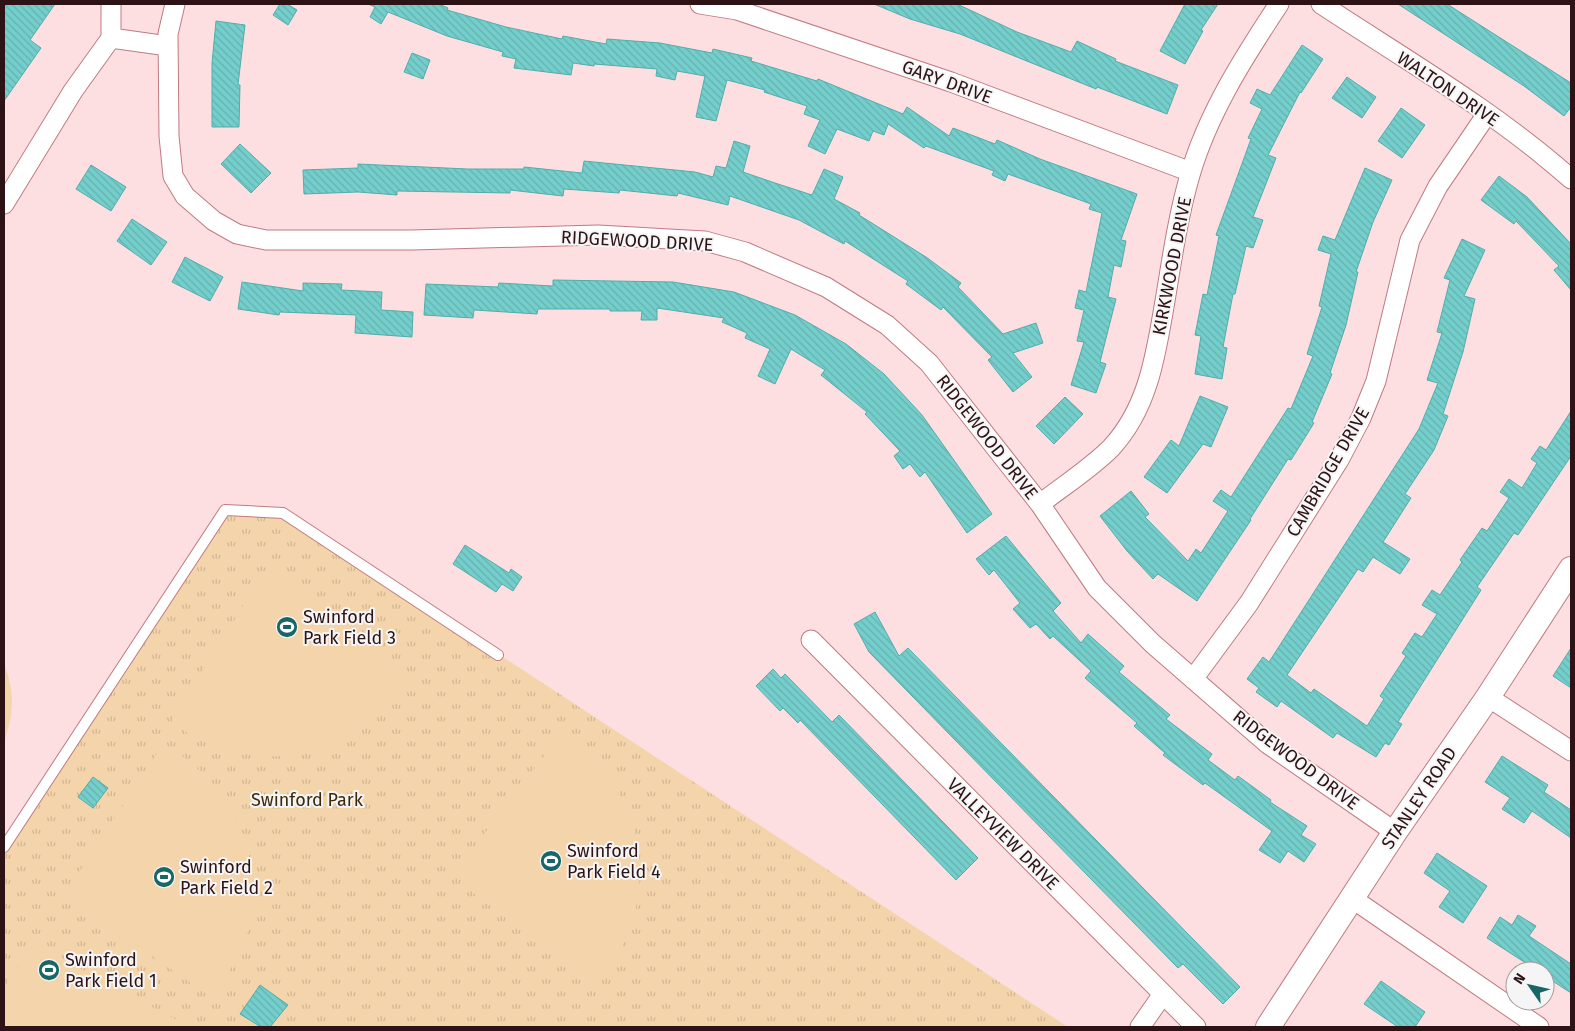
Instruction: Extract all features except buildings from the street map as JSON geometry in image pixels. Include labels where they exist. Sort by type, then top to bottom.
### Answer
[{"type":"street","points":[[4,204],[73,91],[112,38],[111,4]]},
{"type":"street","name":"RIDGEWOOD DRIVE","points":[[175,4],[170,18],[168,46],[169,136],[173,176],[185,196],[200,212],[237,234],[266,240],[412,240],[598,235],[705,241],[745,252],[826,287],[888,325],[940,376],[1040,504],[1097,588],[1153,644],[1268,744],[1395,832]]},
{"type":"street","name":"GARY DRIVE","points":[[700,4],[737,10],[951,82],[1191,172]]},
{"type":"street","name":"KIRKWOOD DRIVE","points":[[1040,504],[1111,447],[1137,410],[1146,391],[1154,362],[1177,228],[1191,172],[1224,95],[1242,60],[1278,4]]},
{"type":"street","name":"WALTON DRIVE","points":[[1321,4],[1487,114],[1542,153],[1571,180]]},
{"type":"street","points":[[112,38],[168,46]]},
{"type":"street","name":"CAMBRIDGE DRIVE","points":[[1193,679],[1249,603],[1326,482],[1361,418],[1376,381],[1410,240],[1438,186],[1487,114]]},
{"type":"street","name":"STANLEY ROAD","points":[[1268,1027],[1353,900],[1395,832],[1488,697],[1571,568]]},
{"type":"street","name":"VALLEYVIEW DRIVE","points":[[810,640],[1196,1027]]},
{"type":"street","points":[[1488,697],[1571,751]]},
{"type":"street","points":[[1353,900],[1539,1027]]},
{"type":"street","points":[[1140,1027],[1163,994]]},
{"type":"lane","points":[[4,847],[225,510],[283,513],[498,655]]},
{"type":"green space","name":"Swinford Park","points":[[225,510],[283,513],[1068,1027],[4,1027],[4,847]]},
{"type":"green space","name":"Swinford Park Field 3","points":[[276,575],[410,676],[388,705],[362,728],[332,744],[301,754],[268,756],[235,752],[202,741],[171,722],[260,578]]},
{"type":"green space","points":[[4,664],[8,674],[12,703],[10,722],[4,742]]},
{"type":"green space","name":"Swinford Park Field 4","points":[[562,733],[584,751],[603,771],[618,792],[629,816],[637,841],[640,867],[638,895],[632,923],[621,948],[596,985],[463,885],[460,865]]},
{"type":"green space","name":"Swinford Park Field 2","points":[[163,744],[190,762],[213,784],[231,809],[244,837],[251,867],[253,898],[248,929],[236,959],[211,997],[74,901],[72,883]]},
{"type":"green space","name":"Swinford Park Field 1","points":[[41,948],[190,1027],[4,1027],[4,988],[28,952]]},
{"type":"place","name":"Swinford Park Field 3","points":[[287,627]]},
{"type":"place","name":"Swinford Park Field 4","points":[[551,861]]},
{"type":"place","name":"Swinford Park Field 2","points":[[164,877]]},
{"type":"place","name":"Swinford Park Field 1","points":[[49,970]]}]
